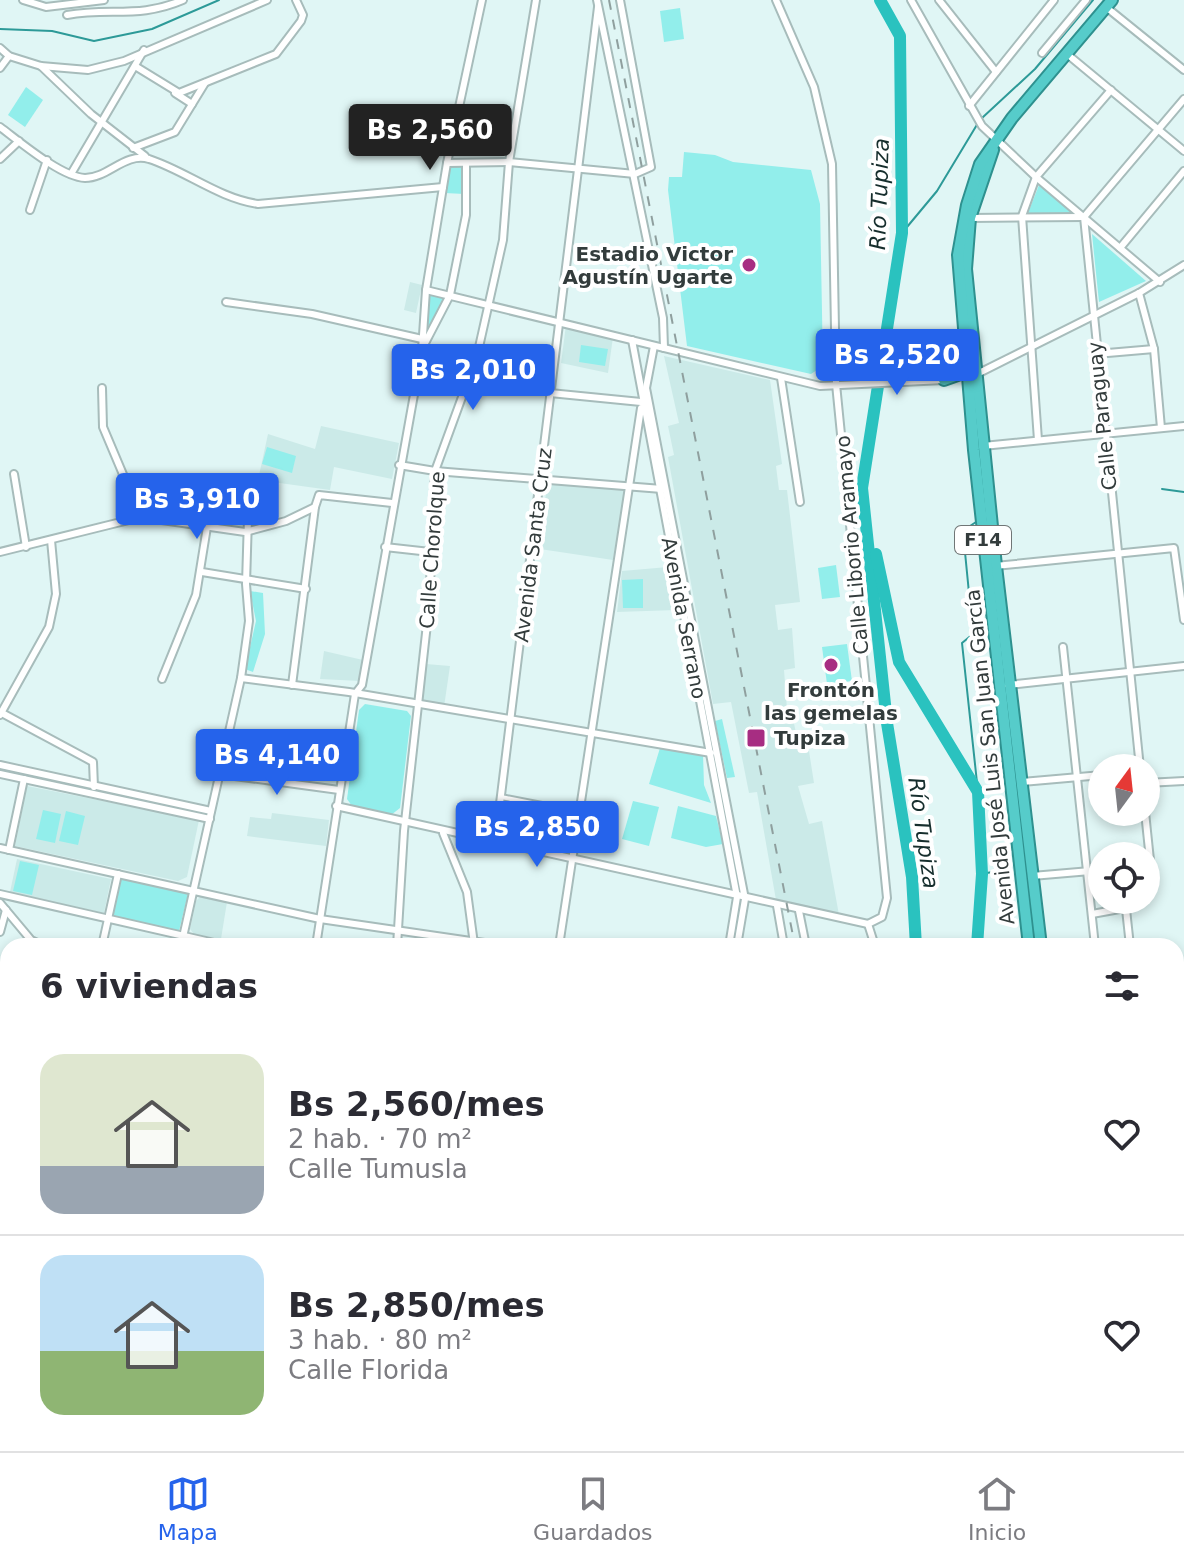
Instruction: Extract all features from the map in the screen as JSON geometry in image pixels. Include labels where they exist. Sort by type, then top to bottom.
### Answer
[{"type":"highway","points":[[996,140],[1109,4]]},
{"type":"highway","name":"Avenida José Luis San Juan García","points":[[991,567],[966,269],[970,218],[996,140]]},
{"type":"highway","name":"Avenida José Luis San Juan García","points":[[996,140],[975,175],[961,230],[957,282],[1016,783],[1029,938]]},
{"type":"highway","points":[[944,380],[958,375],[965,352]]},
{"type":"highway","points":[[944,380],[959,385],[970,402]]},
{"type":"highway","name":"Avenida José Luis San Juan García","points":[[1026,877],[1039,938]]},
{"type":"street","points":[[23,0],[46,7],[104,0]]},
{"type":"street","points":[[67,15],[94,10],[128,15],[183,0]]},
{"type":"street","points":[[0,48],[9,56],[41,66],[88,70],[124,61],[267,0]]},
{"type":"street","points":[[175,93],[282,49],[303,15],[296,0]]},
{"type":"street","points":[[317,938],[355,694],[362,685],[392,503],[422,350],[426,290],[447,163],[482,0]]},
{"type":"street","name":"Calle Chorolque","points":[[398,938],[405,823],[429,606],[435,471],[477,356],[503,240],[509,162],[536,0]]},
{"type":"street","points":[[447,163],[509,162],[635,174],[651,167],[620,0]]},
{"type":"street","name":"Calle Liborio Aramayo","points":[[776,0],[814,87],[832,164],[836,384],[887,898],[882,917],[868,924]]},
{"type":"street","points":[[911,0],[982,126],[1036,177],[1160,282]]},
{"type":"street","points":[[939,0],[996,72]]},
{"type":"street","points":[[969,106],[1054,0]]},
{"type":"street","points":[[1042,53],[1082,2]]},
{"type":"street","points":[[597,3],[663,318],[664,348]]},
{"type":"street","name":"Avenida Santa Cruz","points":[[495,844],[542,480],[597,3]]},
{"type":"street","points":[[1109,4],[1184,70]]},
{"type":"street","points":[[71,174],[144,50]]},
{"type":"street","points":[[1067,54],[1184,151]]},
{"type":"street","points":[[0,68],[9,56]]},
{"type":"street","points":[[41,66],[148,159],[229,196],[258,204],[443,187]]},
{"type":"street","points":[[135,66],[192,104]]},
{"type":"street","points":[[133,148],[175,132],[205,83]]},
{"type":"street","points":[[1038,440],[1022,216],[1036,177],[1111,90]]},
{"type":"street","points":[[1084,217],[1184,99]]},
{"type":"street","points":[[0,127],[47,160],[84,178],[125,161],[148,159]]},
{"type":"street","points":[[0,159],[19,141]]},
{"type":"street","points":[[30,210],[47,160]]},
{"type":"street","points":[[422,350],[450,295],[466,215],[466,163]]},
{"type":"street","points":[[1120,248],[1184,171]]},
{"type":"street","points":[[970,218],[1084,217]]},
{"type":"street","name":"Calle Paraguay","points":[[1084,217],[1103,433],[1138,754]]},
{"type":"street","points":[[977,374],[1160,282],[1184,265]]},
{"type":"street","points":[[426,290],[820,386],[944,380]]},
{"type":"street","points":[[1139,293],[1154,349],[1161,428]]},
{"type":"street","points":[[226,302],[312,314],[422,339]]},
{"type":"street","name":"Avenida Serrano","points":[[632,340],[667,489],[745,899]]},
{"type":"street","name":"Avenida Serrano","points":[[654,346],[645,402],[737,897],[730,938]]},
{"type":"street","points":[[1096,354],[1154,349]]},
{"type":"street","points":[[781,378],[800,502]]},
{"type":"street","points":[[102,388],[103,427],[141,517]]},
{"type":"street","points":[[550,393],[645,402],[629,487],[560,938]]},
{"type":"street","points":[[983,446],[1184,426]]},
{"type":"street","points":[[399,465],[435,471],[667,489]]},
{"type":"street","points":[[14,474],[26,547]]},
{"type":"street","points":[[183,936],[241,678],[249,621],[246,532],[249,485]]},
{"type":"street","points":[[292,685],[319,495],[392,503]]},
{"type":"street","points":[[0,552],[141,517],[246,532],[286,521],[315,507]]},
{"type":"street","points":[[162,679],[202,572],[207,527]]},
{"type":"street","points":[[51,540],[56,594],[49,627],[0,713],[93,762],[94,791]]},
{"type":"street","points":[[385,547],[430,552]]},
{"type":"street","points":[[991,567],[1174,548],[1184,620]]},
{"type":"street","points":[[202,572],[306,589]]},
{"type":"street","points":[[1063,647],[1088,863]]},
{"type":"street","points":[[1005,685],[1184,666]]},
{"type":"street","points":[[241,678],[718,754]]},
{"type":"street","points":[[0,765],[210,819]]},
{"type":"street","points":[[9,850],[26,771]]},
{"type":"street","points":[[0,774],[211,811]]},
{"type":"street","points":[[220,774],[339,790]]},
{"type":"street","points":[[1016,783],[1088,776]]},
{"type":"street","points":[[1160,782],[1184,781]]},
{"type":"street","points":[[501,797],[578,812]]},
{"type":"street","points":[[537,853],[544,805]]},
{"type":"street","points":[[336,806],[443,833],[868,924],[872,938]]},
{"type":"street","points":[[443,833],[467,892],[473,938]]},
{"type":"street","points":[[0,848],[320,919],[433,938]]},
{"type":"street","points":[[1026,877],[1088,872]]},
{"type":"street","points":[[104,938],[118,874]]},
{"type":"street","points":[[0,894],[192,938]]},
{"type":"street","points":[[738,938],[745,899]]},
{"type":"street","points":[[0,903],[27,938]]},
{"type":"street","points":[[777,906],[783,938]]},
{"type":"street","points":[[0,932],[6,910]]},
{"type":"street","points":[[799,911],[804,938]]},
{"type":"street","points":[[1092,914],[1094,938]]},
{"type":"street","points":[[1126,914],[1129,938]]},
{"type":"shaded area","points":[[680,8],[684,39],[664,42],[660,11]]},
{"type":"shaded area","points":[[26,87],[43,100],[25,127],[8,115]]},
{"type":"shaded area","name":"Estadio Victor Agustín Ugarte","points":[[684,152],[715,155],[733,162],[811,170],[820,204],[823,366],[811,374],[687,346],[668,190],[669,177],[682,177]]},
{"type":"shaded area","points":[[464,164],[464,194],[445,193],[448,165]]},
{"type":"shaded area","points":[[1039,185],[1076,214],[1028,213]]},
{"type":"shaded area","points":[[1092,234],[1146,281],[1099,302]]},
{"type":"shaded area","points":[[410,282],[422,285],[416,313],[404,310]]},
{"type":"shaded area","points":[[427,293],[447,297],[423,344]]},
{"type":"shaded area","points":[[566,325],[613,337],[608,373],[561,363]]},
{"type":"shaded area","points":[[581,345],[608,349],[605,366],[579,362]]},
{"type":"shaded area","points":[[664,356],[770,380],[782,464],[776,466],[779,490],[787,490],[800,602],[775,605],[778,630],[792,628],[795,668],[784,670],[787,709],[791,709],[796,733],[806,732],[814,783],[798,786],[809,824],[822,821],[839,915],[776,900],[757,792],[749,793],[731,702],[713,704],[668,457],[674,455],[668,426],[679,423]]},
{"type":"shaded area","points":[[321,426],[399,443],[392,479],[334,467],[330,490],[258,480],[268,434],[315,449]]},
{"type":"shaded area","points":[[267,447],[296,456],[292,473],[262,464]]},
{"type":"shaded area","points":[[547,483],[625,489],[613,560],[540,549]]},
{"type":"shaded area","points":[[836,565],[840,597],[822,599],[818,568]]},
{"type":"shaded area","points":[[668,567],[676,610],[617,612],[622,571]]},
{"type":"shaded area","points":[[643,579],[643,608],[623,608],[622,580]]},
{"type":"shaded area","points":[[250,591],[263,593],[265,634],[253,672],[245,669],[256,621]]},
{"type":"shaded area","points":[[847,644],[852,681],[827,684],[822,647]]},
{"type":"shaded area","points":[[324,651],[363,660],[360,681],[320,679]]},
{"type":"shaded area","points":[[426,664],[450,666],[444,707],[422,701]]},
{"type":"shaded area","points":[[365,704],[407,711],[411,716],[400,808],[391,815],[352,806],[347,799],[359,710]]},
{"type":"shaded area","points":[[722,719],[735,777],[727,778],[715,721]]},
{"type":"shaded area","points":[[660,748],[703,754],[704,785],[711,803],[649,784]]},
{"type":"shaded area","points":[[27,786],[199,820],[187,877],[178,881],[15,846]]},
{"type":"shaded area","points":[[633,801],[659,807],[649,846],[622,839]]},
{"type":"shaded area","points":[[678,806],[716,816],[723,844],[706,847],[671,838]]},
{"type":"shaded area","points":[[545,809],[575,814],[569,855],[537,849]]},
{"type":"shaded area","points":[[43,810],[61,814],[55,843],[36,839]]},
{"type":"shaded area","points":[[66,811],[85,816],[78,845],[59,841]]},
{"type":"shaded area","points":[[272,813],[329,820],[326,846],[247,836],[250,817],[271,819]]},
{"type":"shaded area","points":[[17,859],[111,879],[104,913],[10,892]]},
{"type":"shaded area","points":[[20,861],[39,865],[32,895],[13,891]]},
{"type":"shaded area","points":[[121,879],[188,894],[179,931],[112,916]]},
{"type":"shaded area","points":[[200,897],[227,902],[221,938],[194,934],[190,929],[196,901]]},
{"type":"waterway","points":[[0,29],[52,31],[94,41],[152,29],[219,0]]},
{"type":"waterway","name":"Río Tupiza","points":[[880,0],[900,36],[902,233],[862,488],[887,723],[912,877],[916,938]]},
{"type":"waterway","points":[[982,118],[1035,69],[1093,0]]},
{"type":"waterway","points":[[902,233],[937,191],[978,123]]},
{"type":"waterway","points":[[1162,489],[1184,492]]},
{"type":"waterway","points":[[976,522],[967,528],[964,542],[973,634],[962,643],[978,792],[988,791]]},
{"type":"waterway","name":"Río Tupiza","points":[[876,554],[899,662],[978,792],[982,874],[978,938]]},
{"type":"waterway","points":[[982,874],[997,871]]},
{"type":"railway","points":[[609,0],[793,938]]},
{"type":"place","name":"Estadio Victor Agustín Ugarte","points":[[749,265]]},
{"type":"place","name":"Frontón las gemelas","points":[[831,665]]},
{"type":"place","name":"Tupiza","points":[[756,738]]}]
